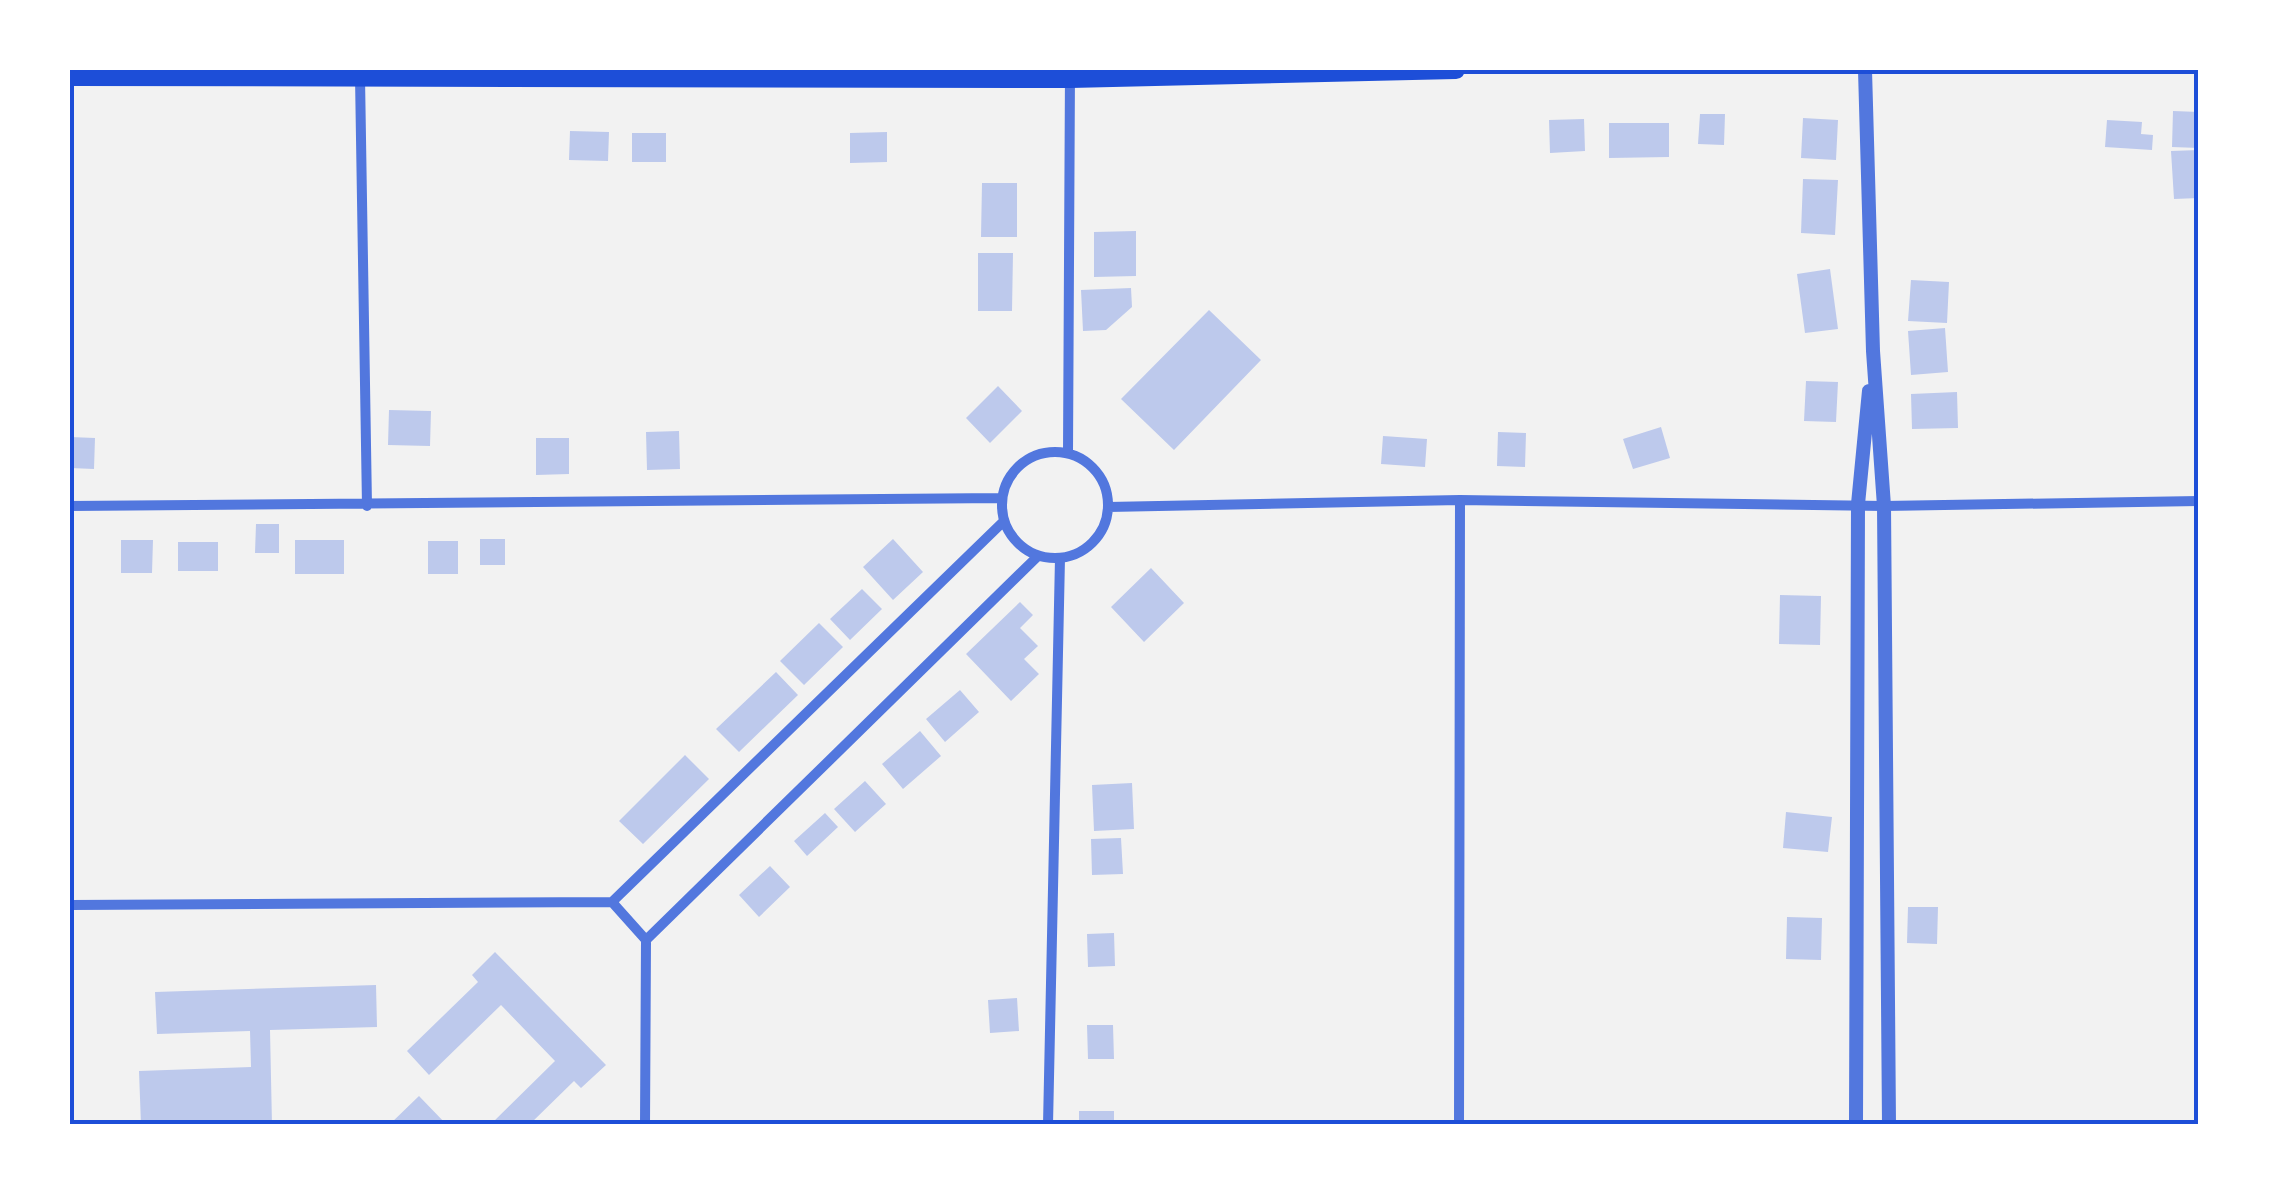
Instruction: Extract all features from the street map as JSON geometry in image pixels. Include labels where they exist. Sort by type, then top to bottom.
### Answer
[{"type":"main road","points":[[70,77],[1456,70]]},
{"type":"street","points":[[1864,70],[1873,351],[1884,506],[1889,1125]]},
{"type":"street","points":[[360,74],[367,506]]},
{"type":"street","points":[[1068,453],[1070,74]]},
{"type":"street","points":[[1856,1125],[1858,504],[1873,351]]},
{"type":"street","points":[[1050,451],[1068,453],[1084,460],[1106,488],[1105,522],[1088,546],[1060,558],[1038,556],[1011,536],[1004,521],[1002,498],[1007,480],[1032,456],[1050,451]]},
{"type":"street","points":[[70,506],[1002,498]]},
{"type":"street","points":[[1108,506],[1460,500],[1884,506],[2199,501]]},
{"type":"street","points":[[1459,1125],[1460,500]]},
{"type":"street","points":[[70,904],[612,902],[1004,521]]},
{"type":"street","points":[[646,940],[1038,556]]},
{"type":"street","points":[[1048,1125],[1060,558]]},
{"type":"street","points":[[612,902],[646,940],[646,1125]]},
{"type":"building","points":[[2173,111],[2199,112],[2199,148],[2172,147]]},
{"type":"building","points":[[1700,114],[1725,114],[1724,145],[1698,144]]},
{"type":"building","points":[[1803,118],[1838,120],[1836,160],[1801,158]]},
{"type":"building","points":[[1584,119],[1585,151],[1550,153],[1549,120]]},
{"type":"building","points":[[2107,120],[2142,122],[2141,134],[2153,135],[2152,150],[2105,147]]},
{"type":"building","points":[[1609,123],[1669,123],[1669,157],[1609,158]]},
{"type":"building","points":[[570,131],[609,132],[608,161],[569,160]]},
{"type":"building","points":[[887,132],[887,162],[850,163],[850,133]]},
{"type":"building","points":[[632,133],[666,133],[666,162],[632,162]]},
{"type":"building","points":[[2199,150],[2199,198],[2174,199],[2171,151]]},
{"type":"building","points":[[1803,179],[1838,180],[1835,235],[1801,233]]},
{"type":"building","points":[[982,183],[1017,183],[1017,237],[981,237]]},
{"type":"building","points":[[1136,231],[1136,276],[1094,277],[1094,232]]},
{"type":"building","points":[[978,253],[1013,253],[1012,311],[978,311]]},
{"type":"building","points":[[1830,269],[1838,329],[1805,333],[1797,274]]},
{"type":"building","points":[[1911,280],[1949,282],[1947,323],[1908,321]]},
{"type":"building","points":[[1131,288],[1132,307],[1106,330],[1083,331],[1081,290]]},
{"type":"building","points":[[1209,310],[1261,360],[1174,450],[1121,399]]},
{"type":"building","points":[[1945,328],[1948,372],[1911,375],[1908,331]]},
{"type":"building","points":[[1806,381],[1838,382],[1836,422],[1804,421]]},
{"type":"building","points":[[998,386],[1022,411],[990,443],[966,418]]},
{"type":"building","points":[[1957,392],[1958,428],[1912,429],[1911,394]]},
{"type":"building","points":[[389,410],[431,411],[430,446],[388,445]]},
{"type":"building","points":[[1661,427],[1670,458],[1633,469],[1623,439]]},
{"type":"building","points":[[679,431],[680,469],[647,470],[646,432]]},
{"type":"building","points":[[1498,432],[1526,433],[1525,467],[1497,466]]},
{"type":"building","points":[[1383,436],[1427,439],[1425,467],[1381,464]]},
{"type":"building","points":[[70,437],[95,438],[94,469],[70,468]]},
{"type":"building","points":[[536,438],[569,438],[569,474],[536,475]]},
{"type":"building","points":[[256,524],[279,524],[279,553],[255,553]]},
{"type":"building","points":[[480,539],[505,539],[505,565],[480,565]]},
{"type":"building","points":[[893,539],[923,572],[893,600],[863,567]]},
{"type":"building","points":[[121,540],[153,540],[152,573],[121,573]]},
{"type":"building","points":[[295,540],[344,540],[344,574],[295,574]]},
{"type":"building","points":[[428,541],[458,541],[458,574],[428,574]]},
{"type":"building","points":[[178,542],[218,542],[218,571],[178,571]]},
{"type":"building","points":[[1151,568],[1184,603],[1144,642],[1111,607]]},
{"type":"building","points":[[862,589],[882,609],[850,640],[830,619]]},
{"type":"building","points":[[1780,595],[1821,596],[1820,645],[1779,644]]},
{"type":"building","points":[[1020,602],[1033,615],[1020,628],[1038,646],[1024,659],[1039,674],[1011,701],[966,654]]},
{"type":"building","points":[[819,623],[843,647],[804,685],[780,661]]},
{"type":"building","points":[[776,672],[798,695],[739,752],[716,729]]},
{"type":"building","points":[[960,690],[979,712],[945,742],[926,719]]},
{"type":"building","points":[[920,731],[941,756],[903,789],[882,764]]},
{"type":"building","points":[[685,755],[709,779],[643,844],[619,821]]},
{"type":"building","points":[[865,781],[886,804],[855,832],[834,809]]},
{"type":"building","points":[[1132,783],[1134,829],[1094,831],[1092,785]]},
{"type":"building","points":[[1786,812],[1832,817],[1828,852],[1783,848]]},
{"type":"building","points":[[825,813],[838,827],[807,856],[794,841]]},
{"type":"building","points":[[1121,838],[1123,874],[1092,875],[1091,839]]},
{"type":"building","points":[[770,866],[790,887],[759,917],[739,895]]},
{"type":"building","points":[[1908,907],[1938,907],[1937,944],[1907,943]]},
{"type":"building","points":[[1787,917],[1822,918],[1821,960],[1786,959]]},
{"type":"building","points":[[1114,933],[1115,966],[1088,967],[1087,934]]},
{"type":"building","points":[[495,952],[606,1065],[581,1088],[574,1081],[529,1125],[490,1125],[555,1061],[501,1005],[429,1075],[407,1051],[478,982],[472,975]]},
{"type":"building","points":[[376,985],[377,1027],[270,1030],[272,1125],[141,1125],[139,1071],[251,1067],[250,1031],[157,1034],[155,992]]},
{"type":"building","points":[[1017,998],[1019,1031],[990,1033],[988,1000]]},
{"type":"building","points":[[1087,1025],[1113,1025],[1114,1059],[1088,1059]]},
{"type":"building","points":[[419,1096],[447,1125],[389,1125]]},
{"type":"building","points":[[1079,1111],[1114,1111],[1114,1125],[1079,1125]]}]
